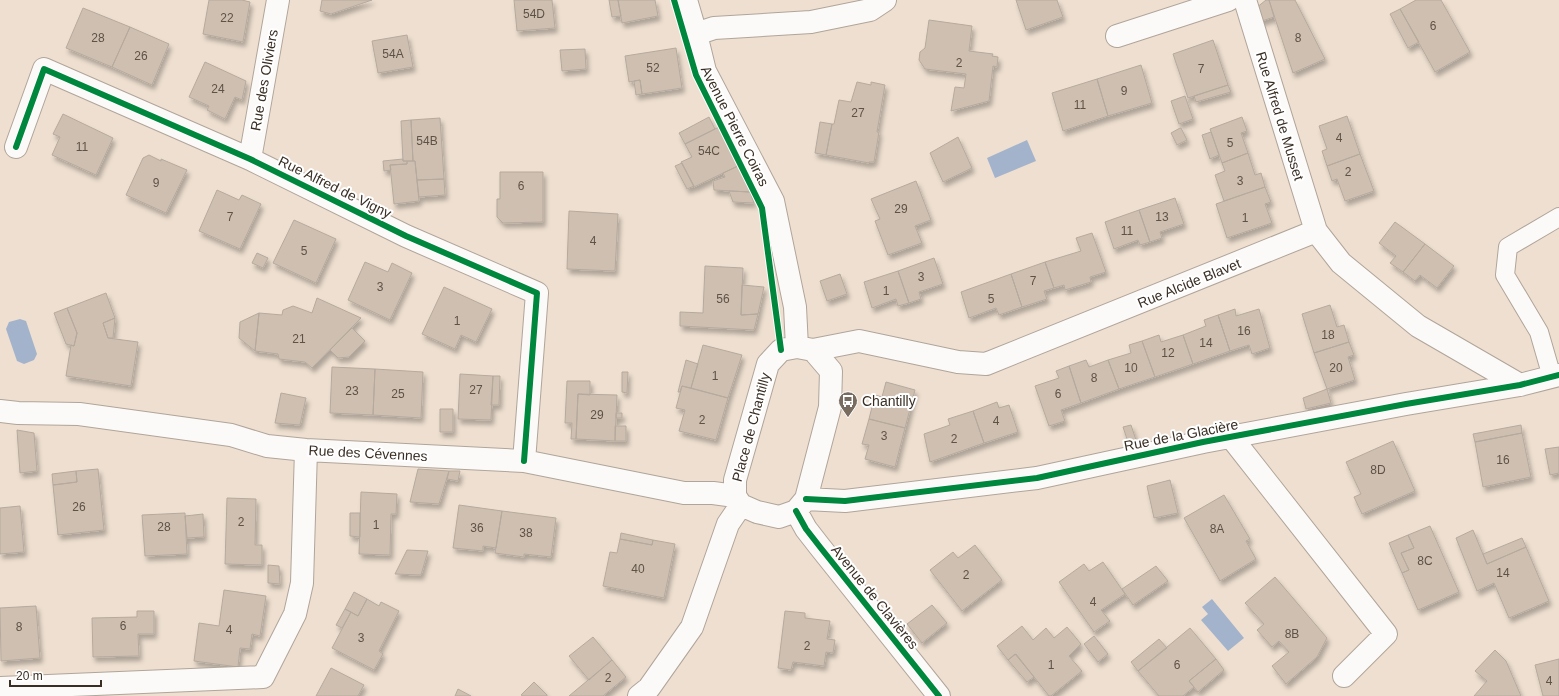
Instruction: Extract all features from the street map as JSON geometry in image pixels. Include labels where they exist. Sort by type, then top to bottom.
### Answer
[{"type":"street","name":"Rue des Oliviers","points":[[250,159],[278,0]]},
{"type":"street","name":"Avenue Pierre Coiras","points":[[686,0],[705,71],[773,201],[805,349]]},
{"type":"street","points":[[696,34],[714,28],[811,22],[870,10],[885,0]]},
{"type":"street","points":[[1116,36],[1228,0]]},
{"type":"street","name":"Rue Alfred de Musset","points":[[1244,0],[1316,231]]},
{"type":"street","name":"Rue Alfred de Vigny","points":[[16,147],[44,69],[250,159],[406,236],[537,293],[524,461]]},
{"type":"street","points":[[1316,231],[1341,263],[1418,326],[1520,385]]},
{"type":"street","name":"Rue Alcide Blavet","points":[[805,349],[859,341],[958,362],[986,364],[1316,231]]},
{"type":"street","points":[[639,696],[648,688],[692,627],[728,524],[738,500],[757,512],[779,517],[801,505],[830,407],[831,370],[805,349]]},
{"type":"street","name":"Place de Chantilly","points":[[738,500],[735,480],[768,364],[781,350],[805,349]]},
{"type":"street","name":"Rue de la Glacière","points":[[801,505],[1037,478],[1203,442],[1231,438],[1406,404],[1520,385],[1555,376]]},
{"type":"street","name":"Rue des Cévennes","points":[[0,411],[18,414],[79,414],[232,435],[267,446],[306,450],[524,461],[684,493],[713,493],[738,500]]},
{"type":"street","points":[[1231,438],[1386,634],[1344,676]]},
{"type":"street","points":[[0,688],[263,677],[295,614],[302,583],[306,450]]},
{"type":"street","name":"Avenue de Clavières","points":[[801,505],[806,529],[938,696]]},
{"type":"lane","points":[[1555,376],[1539,332],[1505,275],[1508,247],[1559,218]]},
{"type":"water","points":[[1027,140],[1036,161],[995,178],[987,158]]},
{"type":"water","points":[[20,319],[26,321],[37,354],[34,360],[24,364],[17,361],[6,329],[9,322]]},
{"type":"water","points":[[1212,599],[1244,638],[1228,651],[1201,620],[1208,614],[1202,607]]},
{"type":"building","points":[[209,0],[242,0],[250,2],[243,42],[203,34]]},
{"type":"building","points":[[322,0],[372,0],[331,14],[320,11]]},
{"type":"building","points":[[514,0],[552,0],[555,28],[517,31]]},
{"type":"building","points":[[609,0],[618,0],[621,16],[612,17]]},
{"type":"building","points":[[618,0],[655,0],[658,16],[622,23]]},
{"type":"building","points":[[1016,0],[1057,0],[1063,17],[1026,30]]},
{"type":"building","points":[[1266,0],[1269,0],[1274,17],[1256,23],[1256,8]]},
{"type":"building","points":[[1269,0],[1295,0],[1325,59],[1293,73]]},
{"type":"building","points":[[1416,0],[1441,0],[1470,52],[1435,72],[1400,9]]},
{"type":"building","points":[[83,8],[130,27],[112,67],[66,48]]},
{"type":"building","points":[[1400,9],[1419,42],[1408,48],[1390,14]]},
{"type":"building","points":[[929,20],[972,26],[969,51],[993,54],[992,56],[998,57],[997,67],[993,66],[989,101],[951,111],[955,87],[964,88],[966,74],[925,69],[919,60],[920,52],[925,48]]},
{"type":"building","points":[[130,27],[169,44],[152,85],[112,67]]},
{"type":"building","points":[[407,35],[413,67],[378,73],[372,41]]},
{"type":"building","points":[[1213,40],[1228,85],[1188,98],[1173,54]]},
{"type":"building","points":[[676,48],[682,88],[642,94],[640,80],[629,82],[625,56]]},
{"type":"building","points":[[585,49],[586,69],[562,71],[560,50]]},
{"type":"building","points":[[205,62],[246,81],[242,100],[235,97],[225,119],[207,110],[209,106],[189,97]]},
{"type":"building","points":[[1141,65],[1152,103],[1108,116],[1097,79]]},
{"type":"building","points":[[1097,79],[1108,116],[1063,131],[1052,93]]},
{"type":"building","points":[[640,80],[642,94],[636,95],[634,81]]},
{"type":"building","points":[[857,82],[871,85],[871,82],[885,85],[877,132],[879,132],[874,162],[869,163],[826,155],[832,124],[834,124],[839,100],[851,102]]},
{"type":"building","points":[[1228,85],[1231,92],[1196,102],[1194,96]]},
{"type":"building","points":[[1185,96],[1193,119],[1179,124],[1171,101]]},
{"type":"building","points":[[63,114],[113,138],[96,175],[52,155],[60,137],[53,134]]},
{"type":"building","points":[[1347,116],[1360,154],[1327,166],[1322,151],[1327,149],[1319,126]]},
{"type":"building","points":[[709,117],[715,129],[685,144],[679,133]]},
{"type":"building","points":[[1242,117],[1247,131],[1241,133],[1248,153],[1222,163],[1210,129]]},
{"type":"building","points":[[440,118],[444,179],[417,180],[415,161],[413,161],[411,120]]},
{"type":"building","points":[[411,120],[413,161],[403,161],[401,121]]},
{"type":"building","points":[[820,122],[832,124],[826,155],[815,153]]},
{"type":"building","points":[[719,127],[738,166],[694,187],[681,162],[692,157],[685,144]]},
{"type":"building","points":[[1180,128],[1187,140],[1177,145],[1171,133]]},
{"type":"building","points":[[1211,132],[1219,155],[1210,159],[1202,135]]},
{"type":"building","points":[[958,137],[972,168],[943,182],[930,153]]},
{"type":"building","points":[[1248,153],[1255,175],[1261,173],[1265,187],[1224,201],[1215,175],[1225,171],[1222,163]]},
{"type":"building","points":[[1360,154],[1374,191],[1345,201],[1337,179],[1332,181],[1327,166]]},
{"type":"building","points":[[149,155],[187,170],[166,213],[126,195],[143,158]]},
{"type":"building","points":[[403,159],[403,161],[407,161],[407,164],[390,165],[391,170],[384,171],[383,161]]},
{"type":"building","points":[[407,161],[415,161],[419,201],[394,204],[390,165],[407,164]]},
{"type":"building","points":[[682,163],[694,186],[687,189],[675,166]]},
{"type":"building","points":[[738,166],[750,192],[714,190],[713,181],[725,177],[723,173]]},
{"type":"building","points":[[500,172],[543,172],[543,222],[503,223],[497,217],[497,199],[500,199]]},
{"type":"building","points":[[444,179],[445,195],[419,197],[417,180]]},
{"type":"building","points":[[916,181],[931,220],[915,226],[922,243],[888,255],[875,221],[880,219],[871,199]]},
{"type":"building","points":[[1265,187],[1271,202],[1265,204],[1272,223],[1227,238],[1216,204]]},
{"type":"building","points":[[217,190],[239,200],[242,195],[261,204],[240,249],[199,231]]},
{"type":"building","points":[[729,191],[750,192],[754,203],[733,202]]},
{"type":"building","points":[[1175,198],[1184,224],[1160,232],[1162,238],[1150,242],[1139,210]]},
{"type":"building","points":[[1139,210],[1150,242],[1140,245],[1138,240],[1114,249],[1105,222]]},
{"type":"building","points":[[569,211],[618,214],[615,271],[567,269]]},
{"type":"building","points":[[294,220],[336,239],[316,283],[273,263]]},
{"type":"building","points":[[1395,222],[1425,244],[1403,272],[1390,263],[1396,256],[1379,243]]},
{"type":"building","points":[[1092,233],[1106,272],[1090,277],[1091,282],[1065,290],[1064,285],[1054,288],[1045,262],[1081,251],[1076,238]]},
{"type":"building","points":[[1425,244],[1454,266],[1437,288],[1420,275],[1415,281],[1403,272]]},
{"type":"building","points":[[257,253],[268,258],[263,268],[252,263]]},
{"type":"building","points":[[934,258],[943,284],[919,292],[921,299],[909,303],[898,271]]},
{"type":"building","points":[[365,262],[388,272],[392,263],[412,273],[390,320],[348,300]]},
{"type":"building","points":[[1045,262],[1054,288],[1044,291],[1047,299],[1022,307],[1011,274]]},
{"type":"building","points":[[705,266],[743,268],[741,315],[758,314],[754,330],[680,326],[680,312],[703,313]]},
{"type":"building","points":[[898,271],[909,303],[898,306],[896,299],[872,308],[864,282]]},
{"type":"building","points":[[840,274],[847,294],[827,301],[820,281]]},
{"type":"building","points":[[1011,274],[1022,307],[999,315],[996,308],[969,318],[961,292]]},
{"type":"building","points":[[742,285],[764,287],[758,314],[741,315]]},
{"type":"building","points":[[444,287],[492,309],[476,342],[461,335],[455,349],[422,334]]},
{"type":"building","points":[[106,293],[115,318],[103,323],[108,338],[138,342],[131,386],[66,376],[71,345],[74,346],[77,333],[67,308]]},
{"type":"building","points":[[317,298],[361,318],[312,368],[305,362],[279,359],[278,354],[255,351],[259,313],[282,315],[283,310],[293,306],[312,313]]},
{"type":"building","points":[[1330,305],[1337,327],[1344,325],[1349,342],[1314,353],[1302,314]]},
{"type":"building","points":[[67,308],[77,333],[74,346],[66,344],[54,313]]},
{"type":"building","points":[[1235,309],[1236,316],[1259,309],[1270,348],[1252,354],[1249,345],[1230,351],[1218,315]]},
{"type":"building","points":[[259,313],[255,351],[239,338],[240,322]]},
{"type":"building","points":[[1218,315],[1230,351],[1193,364],[1183,335],[1206,326],[1204,320]]},
{"type":"building","points":[[115,318],[113,338],[108,338],[103,323]]},
{"type":"building","points":[[352,328],[365,341],[349,357],[338,358],[330,350]]},
{"type":"building","points":[[1159,335],[1161,342],[1183,335],[1193,364],[1155,377],[1142,341]]},
{"type":"building","points":[[1142,341],[1155,377],[1119,389],[1108,360],[1131,353],[1129,345]]},
{"type":"building","points":[[1349,342],[1354,355],[1348,357],[1355,380],[1327,389],[1314,353]]},
{"type":"building","points":[[703,345],[742,355],[728,398],[691,388]]},
{"type":"building","points":[[686,360],[698,364],[691,388],[682,386],[680,392],[678,392]]},
{"type":"building","points":[[1086,360],[1089,367],[1108,360],[1119,389],[1081,403],[1069,366]]},
{"type":"building","points":[[1069,366],[1081,403],[1061,410],[1065,421],[1049,426],[1035,386],[1059,378],[1056,371]]},
{"type":"building","points":[[332,367],[375,369],[373,415],[330,413]]},
{"type":"building","points":[[375,369],[423,372],[421,418],[373,415]]},
{"type":"building","points":[[622,372],[628,372],[627,393],[622,392]]},
{"type":"building","points":[[460,374],[493,376],[491,420],[458,419]]},
{"type":"building","points":[[493,376],[500,376],[499,405],[491,405]]},
{"type":"building","points":[[567,381],[590,381],[590,395],[578,394],[576,439],[571,439],[572,423],[565,423]]},
{"type":"building","points":[[886,382],[915,390],[905,428],[869,419],[875,395],[882,397]]},
{"type":"building","points":[[682,386],[728,398],[716,440],[679,431],[685,410],[676,408]]},
{"type":"building","points":[[1327,389],[1331,403],[1306,409],[1303,398]]},
{"type":"building","points":[[281,393],[306,398],[300,425],[275,423]]},
{"type":"building","points":[[578,394],[617,395],[615,441],[576,439]]},
{"type":"building","points":[[997,402],[999,408],[1009,405],[1018,432],[984,443],[973,411]]},
{"type":"building","points":[[440,409],[453,409],[453,432],[440,432]]},
{"type":"building","points":[[973,411],[984,443],[930,462],[924,434],[950,425],[948,419]]},
{"type":"building","points":[[616,413],[622,413],[622,418],[616,418]]},
{"type":"building","points":[[869,419],[905,428],[895,467],[865,459],[869,445],[862,444]]},
{"type":"building","points":[[1131,425],[1137,443],[1129,445],[1123,427]]},
{"type":"building","points":[[1521,425],[1522,433],[1475,442],[1473,434]]},
{"type":"building","points":[[615,426],[626,426],[626,441],[615,441]]},
{"type":"building","points":[[17,430],[34,433],[37,471],[20,473]]},
{"type":"building","points":[[1522,433],[1531,477],[1483,487],[1475,442]]},
{"type":"building","points":[[1393,441],[1415,491],[1362,514],[1354,497],[1361,494],[1346,462]]},
{"type":"building","points":[[1559,447],[1559,473],[1550,475],[1545,449]]},
{"type":"building","points":[[98,469],[104,530],[58,535],[53,485],[77,482],[76,471]]},
{"type":"building","points":[[418,469],[449,471],[439,504],[410,502]]},
{"type":"building","points":[[76,471],[77,482],[53,485],[52,474]]},
{"type":"building","points":[[449,471],[460,471],[458,481],[447,479]]},
{"type":"building","points":[[1170,480],[1178,513],[1154,518],[1147,486]]},
{"type":"building","points":[[361,492],[397,494],[396,514],[391,514],[390,555],[359,554]]},
{"type":"building","points":[[1224,495],[1250,539],[1246,541],[1256,559],[1220,581],[1184,518]]},
{"type":"building","points":[[227,498],[256,499],[255,545],[262,545],[262,565],[225,564]]},
{"type":"building","points":[[459,505],[502,511],[496,548],[483,546],[483,551],[453,548]]},
{"type":"building","points":[[20,506],[24,552],[0,554],[0,508]]},
{"type":"building","points":[[502,511],[556,518],[551,557],[524,554],[524,557],[495,553]]},
{"type":"building","points":[[185,513],[187,554],[145,556],[142,515]]},
{"type":"building","points":[[350,513],[360,513],[360,537],[350,536]]},
{"type":"building","points":[[203,514],[204,537],[187,538],[185,516]]},
{"type":"building","points":[[1430,526],[1459,592],[1418,610],[1402,573],[1409,570],[1401,553],[1414,548],[1408,535]]},
{"type":"building","points":[[1473,530],[1487,564],[1526,547],[1549,601],[1509,618],[1494,583],[1477,591],[1456,538]]},
{"type":"building","points":[[621,533],[653,540],[652,545],[620,539]]},
{"type":"building","points":[[1408,535],[1414,548],[1401,553],[1409,570],[1402,573],[1389,543]]},
{"type":"building","points":[[1522,538],[1526,547],[1487,564],[1483,554]]},
{"type":"building","points":[[620,539],[652,545],[653,540],[675,544],[664,598],[603,586],[610,552],[617,553]]},
{"type":"building","points":[[975,545],[1002,580],[962,611],[930,570],[953,552],[958,558]]},
{"type":"building","points":[[407,550],[428,551],[421,575],[395,574]]},
{"type":"building","points":[[1103,562],[1125,594],[1101,610],[1110,621],[1094,632],[1059,582],[1084,564],[1089,571]]},
{"type":"building","points":[[268,565],[279,566],[280,584],[268,583]]},
{"type":"building","points":[[1156,566],[1168,581],[1133,605],[1122,589]]},
{"type":"building","points":[[1275,577],[1327,638],[1317,657],[1286,684],[1272,666],[1289,652],[1279,641],[1272,647],[1257,630],[1264,624],[1245,603]]},
{"type":"building","points":[[224,590],[266,596],[260,636],[252,634],[250,649],[240,648],[238,667],[194,661],[199,623],[219,626]]},
{"type":"building","points":[[354,592],[367,599],[358,616],[345,609]]},
{"type":"building","points":[[367,599],[379,606],[381,602],[399,611],[379,651],[383,654],[374,670],[332,648],[351,612],[358,616]]},
{"type":"building","points":[[932,605],[947,623],[922,643],[907,624]]},
{"type":"building","points":[[36,606],[40,658],[1,661],[0,608]]},
{"type":"building","points":[[345,609],[351,612],[342,628],[336,625]]},
{"type":"building","points":[[137,611],[154,611],[154,634],[138,634],[139,656],[93,657],[92,618],[137,617]]},
{"type":"building","points":[[785,611],[805,613],[805,618],[830,621],[827,639],[835,640],[833,653],[826,652],[824,666],[793,662],[791,670],[778,668]]},
{"type":"building","points":[[1022,626],[1033,640],[1046,628],[1054,638],[1067,627],[1081,644],[1069,656],[1082,671],[1051,696],[1049,696],[1016,654],[1008,660],[997,646]]},
{"type":"building","points":[[1190,628],[1216,659],[1189,681],[1194,687],[1183,696],[1159,696],[1138,671]]},
{"type":"building","points":[[1094,636],[1108,654],[1098,662],[1084,644]]},
{"type":"building","points":[[593,637],[612,660],[589,680],[569,656]]},
{"type":"building","points":[[1159,639],[1167,648],[1138,671],[1131,662]]},
{"type":"building","points":[[1495,650],[1506,661],[1521,696],[1474,696],[1487,681],[1475,671]]},
{"type":"building","points":[[1015,654],[1034,677],[1027,682],[1008,660]]},
{"type":"building","points":[[1216,659],[1224,670],[1198,692],[1189,681]]},
{"type":"building","points":[[1559,659],[1559,696],[1543,696],[1535,665]]},
{"type":"building","points":[[612,660],[626,677],[603,696],[569,696]]},
{"type":"building","points":[[331,668],[364,685],[358,696],[316,696]]},
{"type":"building","points":[[534,682],[547,695],[547,696],[521,695]]},
{"type":"building","points":[[458,689],[471,696],[455,696]]},
{"type":"cycle path","points":[[674,0],[696,75],[762,208],[781,350]]},
{"type":"cycle path","points":[[16,147],[44,69],[250,159],[406,236],[537,293],[524,461]]},
{"type":"cycle path","points":[[806,499],[845,501],[1037,478],[1203,442],[1406,404],[1520,385],[1559,375]]},
{"type":"cycle path","points":[[796,511],[806,529],[939,696]]},
{"type":"place","name":"Chantilly","points":[[848,418]]}]
